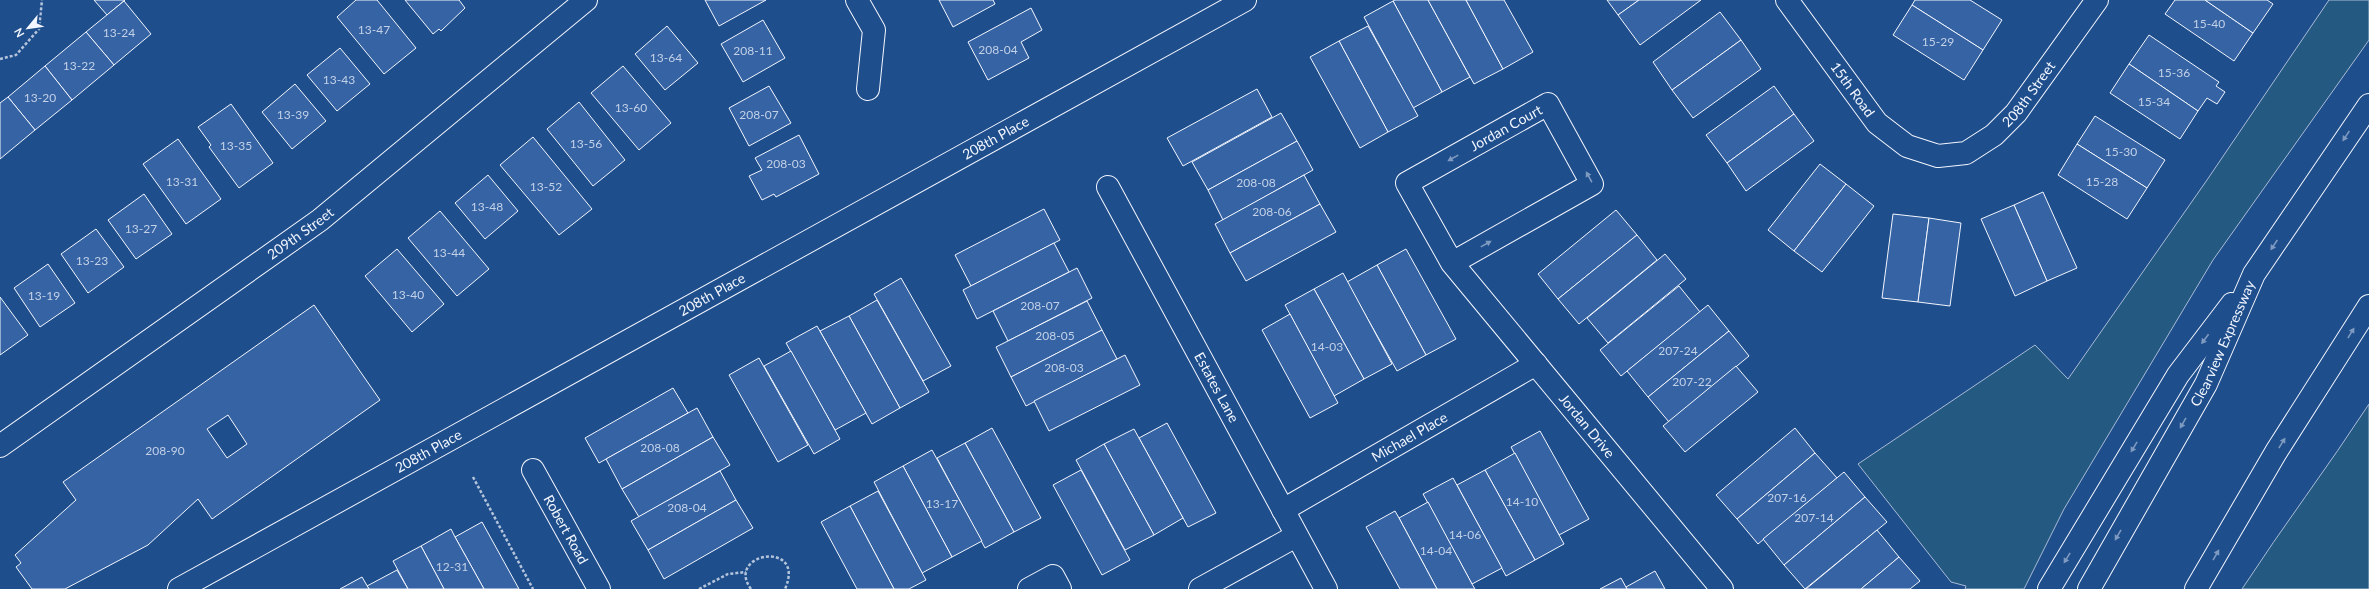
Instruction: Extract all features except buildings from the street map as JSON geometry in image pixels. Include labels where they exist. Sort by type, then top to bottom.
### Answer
[{"type":"main road","name":"209th Street","points":[[0,446],[320,220],[586,0]]},
{"type":"main road","points":[[857,0],[874,30],[868,89]]},
{"type":"main road","name":"208th Place","points":[[179,589],[1245,0]]},
{"type":"main road","name":"15th Road","points":[[1787,0],[1877,123],[1907,146],[1938,156]]},
{"type":"main road","name":"208th Street","points":[[1938,156],[1966,153],[1994,135],[2016,113],[2097,0]]},
{"type":"main road","name":"Jordan Court","points":[[1548,104],[1592,184],[1452,263],[1407,183],[1548,104]]},
{"type":"main road","name":"Clearview Expressway","points":[[2089,589],[2206,384],[2254,274],[2369,105]]},
{"type":"main road","name":"Estates Lane","points":[[1108,187],[1326,589]]},
{"type":"main road","name":"Jordan Drive","points":[[1452,263],[1722,589]]},
{"type":"main road","points":[[2049,589],[2178,375],[2254,274]]},
{"type":"main road","points":[[2196,589],[2276,452],[2369,306]]},
{"type":"main road","name":"Michael Place","points":[[1283,510],[1536,364]]},
{"type":"main road","name":"Robert Road","points":[[533,470],[599,589]]},
{"type":"main road","points":[[1200,589],[1296,536]]},
{"type":"main road","points":[[1029,589],[1053,576],[1060,589]]},
{"type":"path","points":[[0,59],[16,55],[39,29],[42,0]]},
{"type":"path","points":[[473,477],[533,589]]},
{"type":"path","points":[[751,589],[746,572],[751,564],[760,556],[770,555],[780,558],[787,567],[790,578],[785,589]]},
{"type":"path","points":[[699,589],[728,574],[746,572]]},
{"type":"shaded area","points":[[2329,0],[2369,0],[2369,40],[2213,260],[2064,509],[2024,589],[1965,589],[1966,586],[1951,582],[1858,464],[2035,345],[2068,379],[2207,180]]},
{"type":"shaded area","points":[[2369,404],[2369,589],[2242,589],[2273,542],[2338,451]]}]
